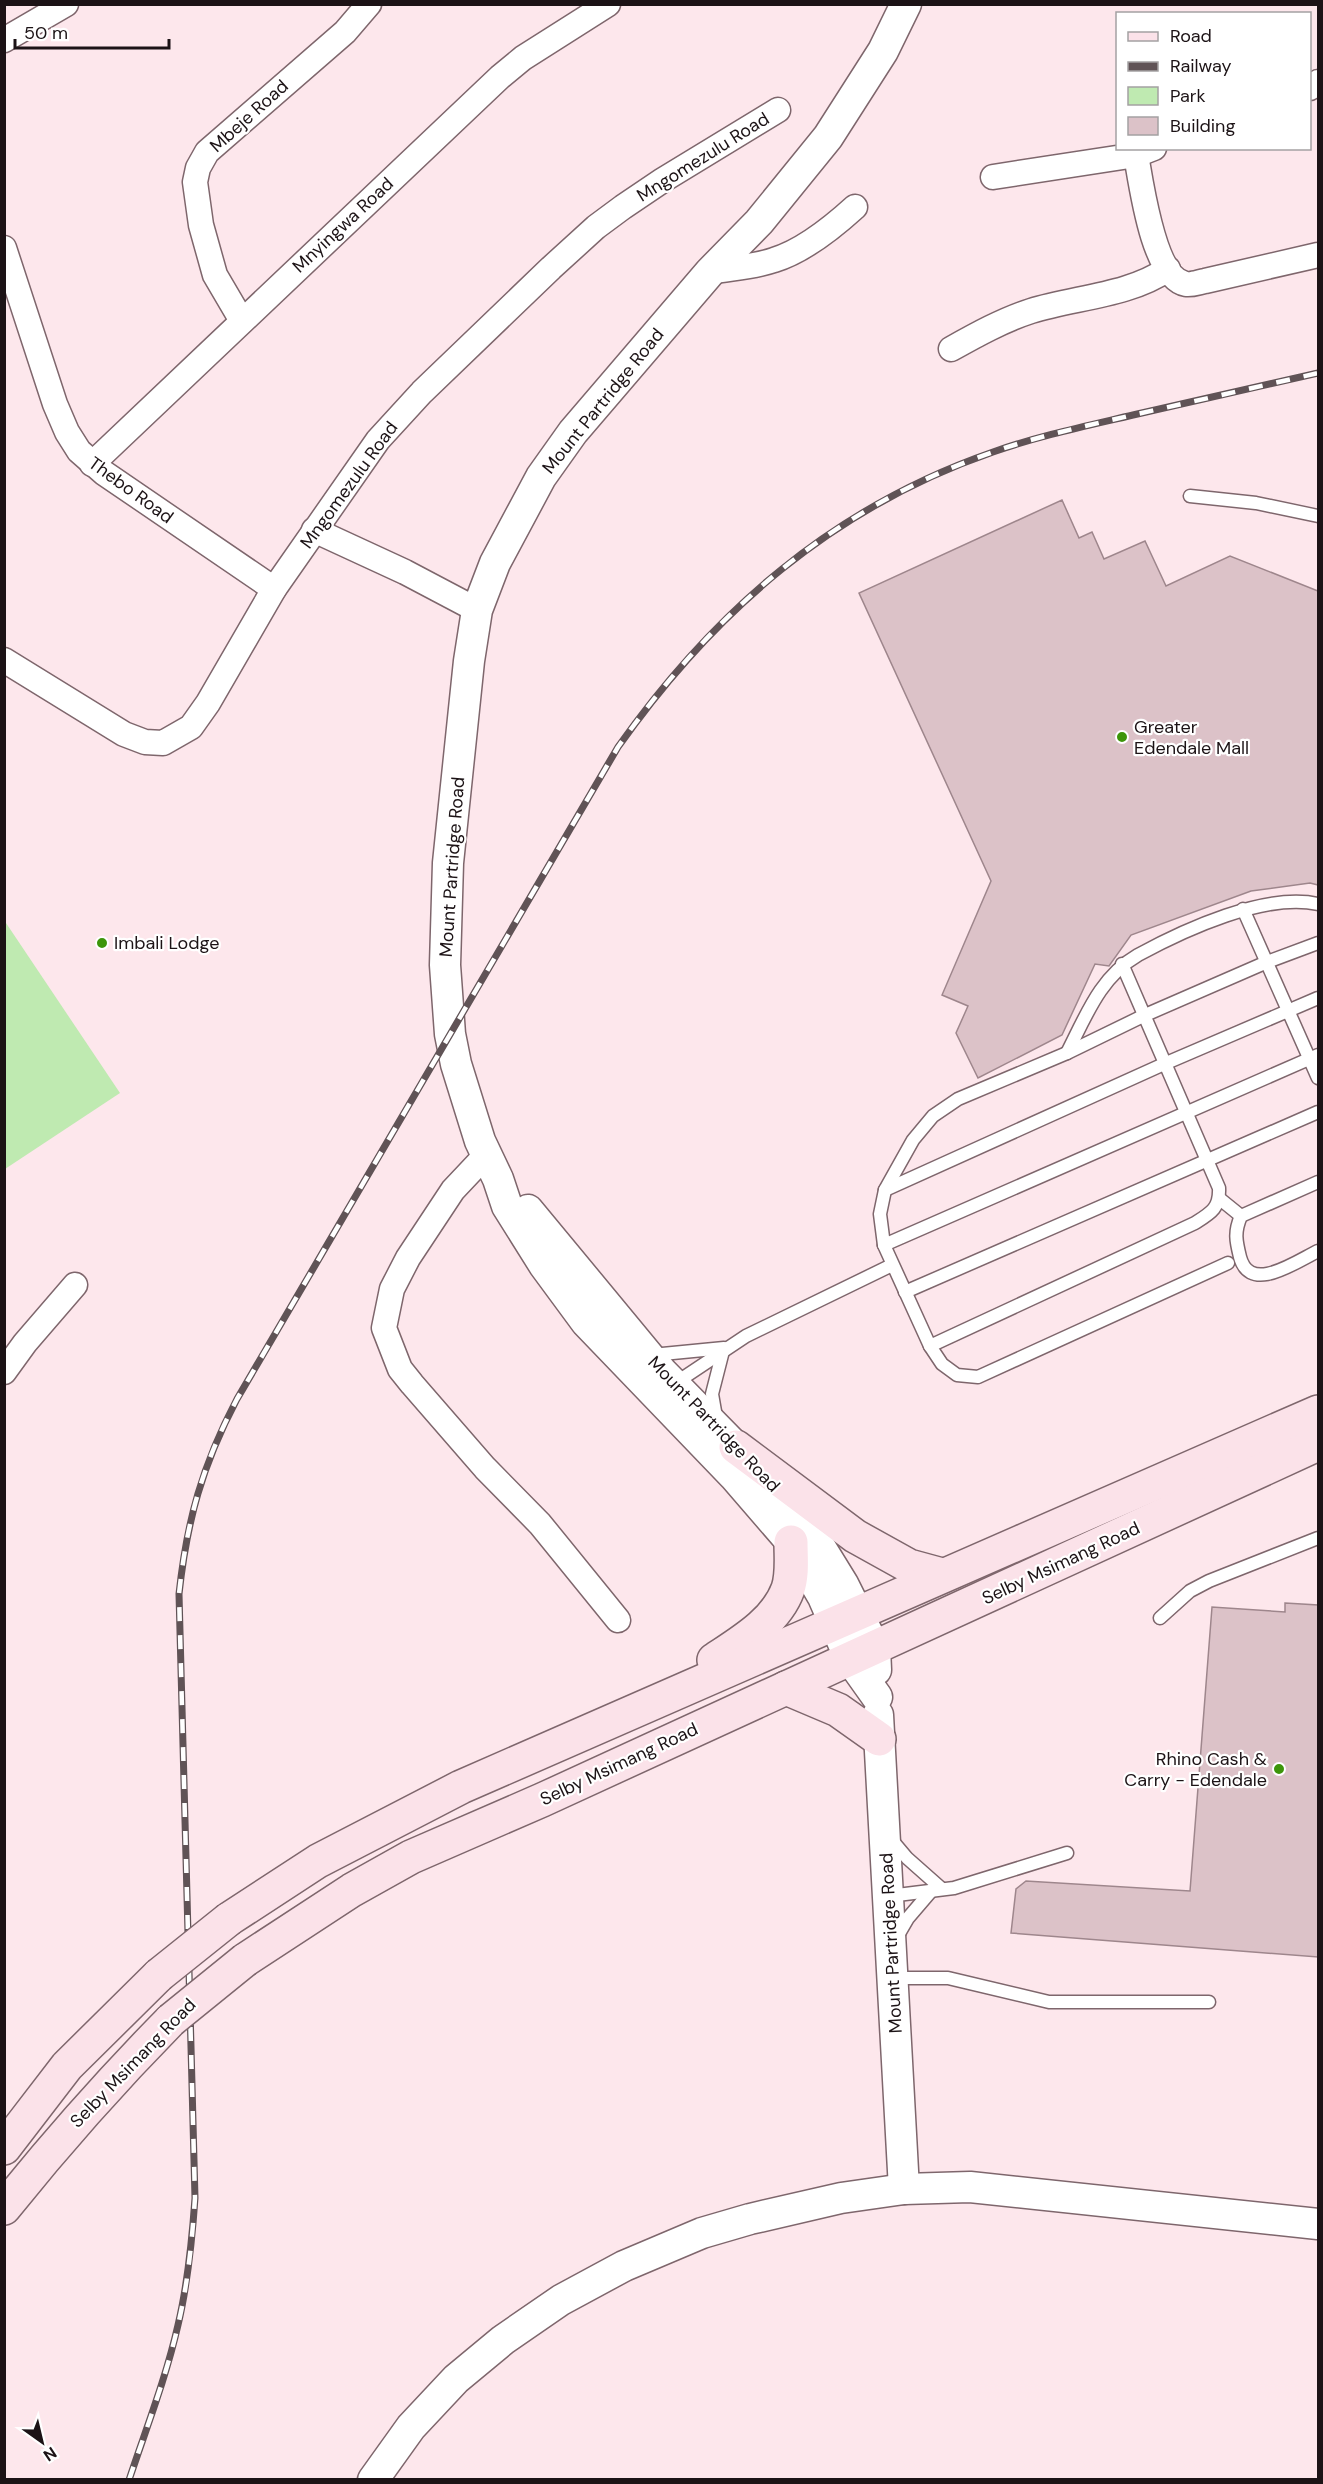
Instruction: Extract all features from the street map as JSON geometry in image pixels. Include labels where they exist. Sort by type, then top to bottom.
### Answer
[{"type":"main road","name":"Selby Msimang Road","points":[[4,2148],[67,2066],[159,1975],[230,1919],[278,1886],[372,1832],[461,1787],[1318,1412]]},
{"type":"main road","points":[[728,1439],[863,1541],[909,1566],[942,1575]]},
{"type":"main road","name":"Selby Msimang Road","points":[[4,2208],[110,2081],[171,2019],[246,1960],[344,1896],[411,1857],[1318,1444]]},
{"type":"main road","points":[[655,1701],[752,1634],[770,1617],[788,1590],[792,1573],[791,1542]]},
{"type":"main road","points":[[786,1688],[838,1710],[879,1739]]},
{"type":"street","points":[[4,40],[66,4]]},
{"type":"street","name":"Mbeje Road","points":[[242,321],[223,290],[212,265],[196,197],[195,182],[198,168],[207,152],[345,32],[369,4]]},
{"type":"street","name":"Mount Partridge Road","points":[[904,2189],[877,1697],[863,1653],[812,1532],[776,1488],[728,1439],[666,1391],[586,1322],[564,1293],[507,1206],[465,1098],[456,1064],[450,1034],[445,964],[448,863],[469,661],[477,610],[495,563],[541,477],[573,432],[710,272],[759,222],[828,137],[883,51],[906,4]]},
{"type":"street","name":"Mnyingwa Road","points":[[92,464],[500,77],[523,58],[598,7]]},
{"type":"street","name":"Mngomezulu Road","points":[[4,660],[124,734],[145,742],[163,743],[191,727],[208,703],[274,589],[314,530],[378,440],[423,392],[596,227],[663,180],[778,110]]},
{"type":"street","points":[[993,177],[1145,152],[1150,226],[1168,269],[1179,280],[1187,284],[1282,265],[1318,255]]},
{"type":"street","points":[[710,272],[774,261],[791,254],[835,225],[855,207]]},
{"type":"street","name":"Thebo Road","points":[[4,248],[55,404],[67,432],[79,451],[92,464],[274,589]]},
{"type":"street","points":[[951,349],[1031,311],[1146,283],[1168,269]]},
{"type":"street","points":[[314,530],[405,572],[477,610]]},
{"type":"street","points":[[492,1167],[453,1190],[408,1258],[392,1288],[384,1328],[400,1369],[412,1384],[485,1468],[540,1524],[618,1620]]},
{"type":"street","name":"Mount Partridge Road","points":[[492,1167],[648,1355],[666,1391],[767,1511],[791,1542],[818,1588],[847,1619]]},
{"type":"street","points":[[4,1371],[75,1285]]},
{"type":"street","points":[[373,2480],[411,2427],[456,2379],[503,2340],[561,2300],[624,2266],[702,2234],[750,2219],[841,2198],[904,2189],[970,2187],[1318,2224]]},
{"type":"lane","points":[[1190,496],[1256,503],[1318,516]]},
{"type":"lane","points":[[1067,1053],[1096,996],[1122,964],[1156,945],[1244,909],[1306,901],[1318,904]]},
{"type":"lane","points":[[1244,909],[1288,1011],[1314,1057],[1318,1078]]},
{"type":"lane","points":[[1228,1263],[978,1377],[957,1375],[942,1364],[930,1346],[884,1245],[880,1214],[885,1190],[912,1140],[933,1116],[958,1099],[1067,1053],[1143,1016],[1267,962],[1318,943]]},
{"type":"lane","points":[[930,1346],[1195,1223],[1215,1209],[1220,1199],[1219,1188],[1122,964]]},
{"type":"lane","points":[[885,1190],[1164,1064],[1318,998]]},
{"type":"lane","points":[[884,1245],[1314,1057]]},
{"type":"lane","points":[[905,1292],[1318,1112]]},
{"type":"lane","points":[[1241,1216],[1318,1182]]},
{"type":"lane","points":[[1220,1199],[1241,1216]]},
{"type":"lane","points":[[1241,1216],[1235,1237],[1242,1263],[1246,1270],[1254,1275],[1270,1275],[1318,1251]]},
{"type":"lane","points":[[666,1391],[725,1349],[786,1315],[892,1265]]},
{"type":"lane","points":[[648,1355],[725,1349]]},
{"type":"lane","points":[[725,1349],[712,1395],[728,1439]]},
{"type":"lane","points":[[1160,1618],[1190,1591],[1209,1581],[1318,1538]]},
{"type":"lane","points":[[885,1831],[937,1890]]},
{"type":"lane","points":[[889,1896],[937,1890],[977,1881],[1066,1853]]},
{"type":"lane","points":[[892,1946],[908,1918],[937,1890]]},
{"type":"lane","points":[[893,1978],[948,1978],[1049,2002],[1209,2002]]},
{"type":"green space","points":[[4,920],[120,1093],[5,1169],[4,1169]]},
{"type":"building","name":"Greater Edendale Mall","points":[[1062,500],[1079,538],[1092,532],[1104,559],[1145,541],[1166,586],[1230,556],[1318,591],[1318,885],[1310,883],[1251,891],[1131,935],[1109,966],[1095,964],[1062,1035],[978,1078],[956,1033],[968,1006],[942,995],[991,881],[859,593]]},
{"type":"building","points":[[1285,1603],[1318,1605],[1318,1957],[1011,1933],[1016,1889],[1026,1881],[1190,1891],[1212,1607],[1285,1612]]},
{"type":"railway","points":[[129,2480],[173,2345],[191,2246],[195,2198],[179,1594],[182,1567],[198,1494],[214,1447],[237,1399],[618,747],[695,651],[737,608],[782,569],[830,534],[881,502],[935,475],[993,452],[1045,436],[1318,373]]},
{"type":"place","name":"Greater Edendale Mall","points":[[1122,737]]},
{"type":"place","name":"Imbali Lodge","points":[[102,943]]},
{"type":"place","name":"Rhino Cash & Carry - Edendale","points":[[1279,1769]]}]
